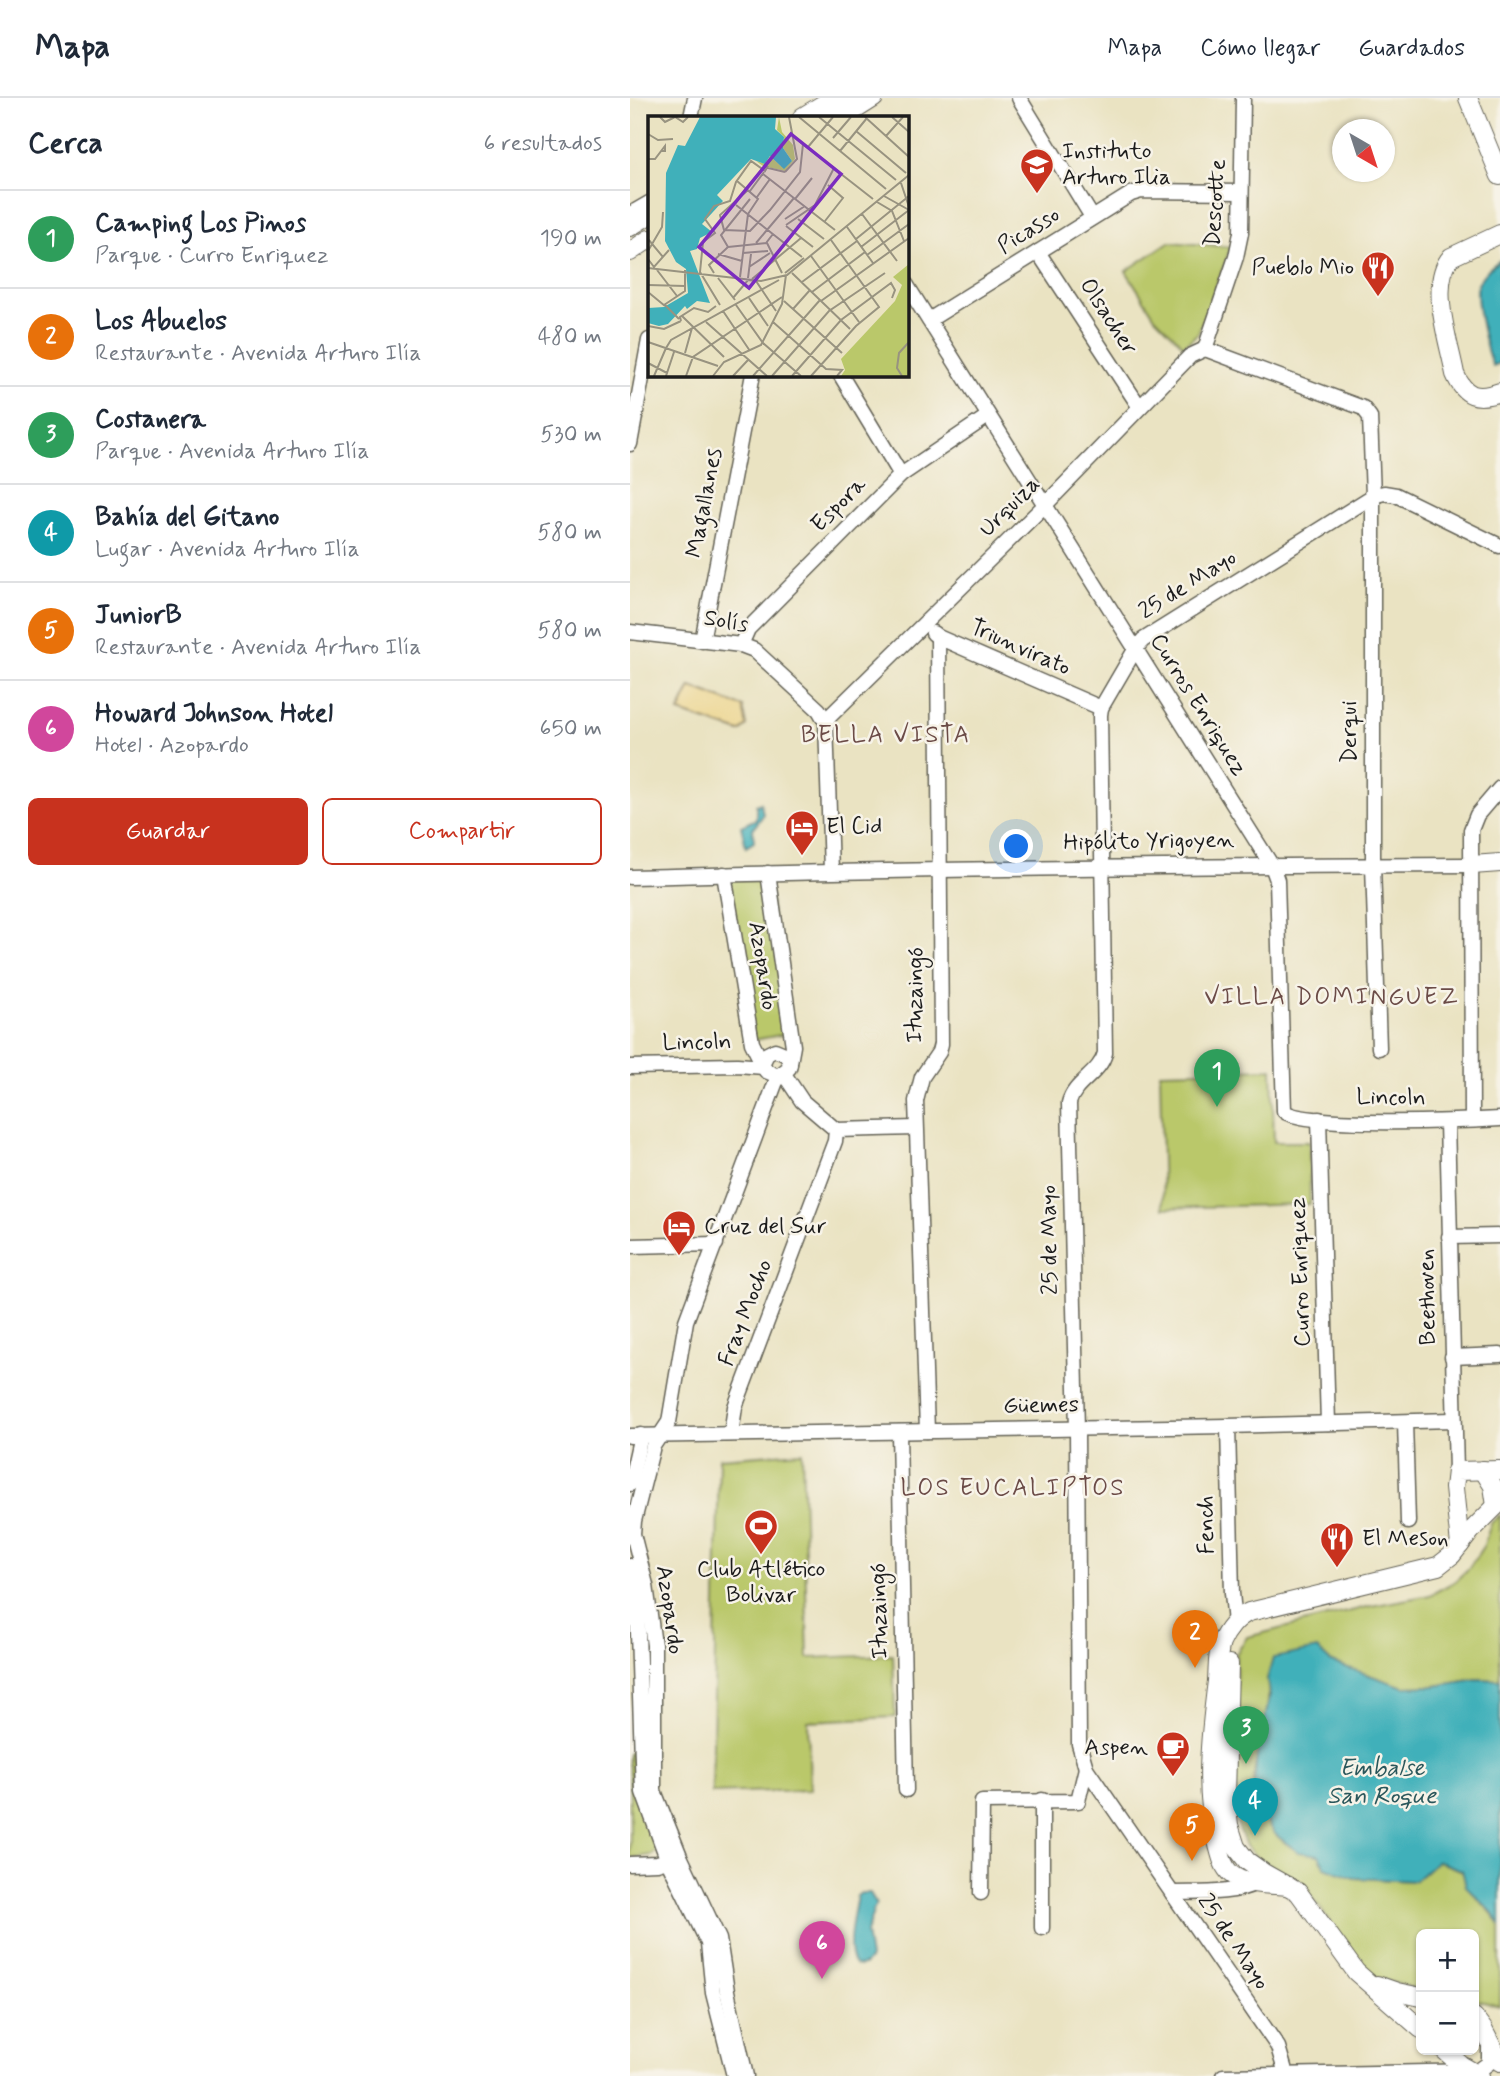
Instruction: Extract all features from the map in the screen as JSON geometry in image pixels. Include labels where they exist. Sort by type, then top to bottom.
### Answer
[{"type":"main road","points":[[804,116],[833,98]]},
{"type":"main road","points":[[823,116],[853,98]]},
{"type":"main road","points":[[846,116],[874,98]]},
{"type":"main road","points":[[1468,98],[1500,176]]},
{"type":"main road","points":[[630,227],[648,216]]},
{"type":"main road","points":[[1500,234],[1451,257],[1439,286],[1455,374],[1459,383],[1464,390],[1475,396],[1500,393]]},
{"type":"main road","points":[[630,252],[648,240]]},
{"type":"main road","name":"Hipólito Yrigoyen","points":[[1472,865],[1500,863]]},
{"type":"main road","points":[[1416,2025],[1347,1961],[1305,1898],[1288,1886],[1260,1878],[1240,1854],[1228,1813],[1228,1678],[1231,1644],[1235,1623],[1249,1612],[1432,1568],[1448,1559],[1461,1545],[1498,1504],[1491,1470],[1456,1471],[1454,1488],[1461,1545]]},
{"type":"main road","points":[[1365,1980],[1416,1996]]},
{"type":"main road","points":[[1479,2025],[1500,2062]]},
{"type":"main road","points":[[1451,2055],[1476,2073]]},
{"type":"street","points":[[691,116],[695,98]]},
{"type":"street","points":[[1019,98],[1092,217]]},
{"type":"street","name":"Descotte","points":[[1205,349],[1236,257],[1241,233],[1243,98]]},
{"type":"street","name":"Picasso","points":[[929,320],[1131,194],[1141,191],[1241,192]]},
{"type":"street","points":[[630,215],[648,203]]},
{"type":"street","name":"Olsacher","points":[[1038,252],[1139,407]]},
{"type":"street","name":"Curros Enriquez","points":[[908,287],[1272,866]]},
{"type":"street","points":[[630,444],[648,345]]},
{"type":"street","name":"Urquiza","points":[[826,722],[835,709],[1045,505],[1190,356],[1205,349]]},
{"type":"street","name":"Derqui","points":[[1205,349],[1363,408],[1370,417],[1373,496],[1373,865],[1379,1048]]},
{"type":"street","name":"Magallanes","points":[[702,640],[752,376]]},
{"type":"street","points":[[841,376],[901,475]]},
{"type":"street","name":"Espora","points":[[741,645],[748,629],[901,475],[988,416]]},
{"type":"street","points":[[1373,496],[1384,493],[1396,495],[1500,546]]},
{"type":"street","name":"25 de Mayo","points":[[1286,2074],[1278,2047],[1086,1768],[1079,1744],[1077,1429],[1069,1103],[1077,1088],[1103,1060],[1105,1052],[1101,708],[1143,640],[1373,496]]},
{"type":"street","name":"Triunvirato","points":[[924,625],[938,637],[1101,708]]},
{"type":"street","name":"Solís","points":[[630,632],[741,645],[761,655],[819,710],[826,722]]},
{"type":"street","name":"Ituzaingó","points":[[927,1431],[916,1101],[919,1083],[939,1052],[941,1044],[938,637]]},
{"type":"street","points":[[826,722],[831,871]]},
{"type":"street","points":[[1472,1120],[1473,824],[1483,806],[1500,788]]},
{"type":"street","name":"Hipólito Yrigoyen","points":[[630,877],[1101,867],[1472,865]]},
{"type":"street","name":"Lincoln","points":[[1272,866],[1277,880],[1284,1111],[1293,1116],[1319,1119],[1447,1122],[1500,1119]]},
{"type":"street","name":"Azopardo","points":[[641,1651],[646,1585],[633,1534],[653,1446],[669,1422],[686,1321],[793,1046],[768,873]]},
{"type":"street","name":"Azopardo","points":[[724,874],[752,1043],[764,1065]]},
{"type":"street","points":[[784,1071],[769,1074],[764,1065],[767,1054],[775,1050],[787,1055],[784,1071],[802,1101],[836,1130],[916,1128]]},
{"type":"street","name":"Lincoln","points":[[630,1067],[764,1065]]},
{"type":"street","name":"Curro Enriquez","points":[[1319,1119],[1328,1423]]},
{"type":"street","name":"Beethoven","points":[[1447,1122],[1456,1471]]},
{"type":"street","name":"Fray Mocho","points":[[732,1434],[735,1407],[835,1141],[836,1130]]},
{"type":"street","points":[[1450,1237],[1500,1236]]},
{"type":"street","points":[[630,1246],[716,1244]]},
{"type":"street","points":[[1452,1357],[1500,1356]]},
{"type":"street","name":"Güemes","points":[[636,1435],[1453,1420]]},
{"type":"street","points":[[1405,1422],[1408,1522]]},
{"type":"street","name":"Fench","points":[[1228,1426],[1235,1623]]},
{"type":"street","name":"Ituzaingó","points":[[899,1432],[906,1790]]},
{"type":"street","points":[[630,1484],[636,1435]]},
{"type":"street","name":"Azopardo","points":[[630,1566],[637,1599],[653,1791],[674,1858],[708,1943],[713,1993],[734,2076]]},
{"type":"street","points":[[981,1893],[982,1802],[1078,1801],[1086,1768]]},
{"type":"street","points":[[1042,1800],[1042,1928]]},
{"type":"street","points":[[630,1864],[674,1858]]},
{"type":"street","name":"Azopardo","points":[[674,1858],[719,1939],[727,1991],[746,2076]]},
{"type":"street","points":[[1172,1893],[1246,1888],[1260,1878]]},
{"type":"street","points":[[1476,2073],[1489,2063],[1488,2040]]},
{"type":"street","points":[[1223,2076],[1476,2073],[1500,2068]]},
{"type":"green space","points":[[1169,242],[1231,247],[1198,333],[1184,346],[1155,317],[1126,271]]},
{"type":"green space","points":[[768,873],[786,1034],[754,1040],[724,874]]},
{"type":"green space","points":[[1272,1069],[1274,1142],[1309,1142],[1310,1204],[1163,1208],[1160,1072]]},
{"type":"green space","name":"Club Atlético Bolivar","points":[[802,1452],[808,1658],[893,1655],[895,1717],[808,1721],[810,1790],[712,1793],[719,1458]]},
{"type":"green space","points":[[1500,1515],[1500,1680],[1477,1679],[1435,1686],[1404,1687],[1331,1662],[1316,1649],[1267,1679],[1267,1709],[1254,1768],[1253,1798],[1255,1805],[1280,1839],[1291,1847],[1319,1855],[1325,1867],[1354,1878],[1415,1881],[1437,1861],[1463,1871],[1473,1893],[1500,1925],[1500,2006],[1479,2001],[1479,1929],[1416,1929],[1416,1989],[1379,1979],[1368,1972],[1301,1883],[1257,1858],[1246,1846],[1236,1820],[1234,1775],[1237,1727],[1236,1654],[1247,1637],[1371,1606],[1430,1595],[1454,1582],[1468,1569],[1484,1545],[1491,1523]]},
{"type":"green space","points":[[633,1752],[639,1798],[658,1850],[652,1855],[630,1858],[630,1753]]},
{"type":"sand","points":[[691,687],[743,707],[747,726],[740,732],[679,712]]},
{"type":"water","points":[[1500,260],[1500,363],[1493,366],[1481,326],[1477,292],[1478,284],[1487,270]]},
{"type":"water","points":[[761,803],[763,815],[753,829],[754,842],[746,847],[741,826],[756,819],[756,805]]},
{"type":"water","name":"Embalse San Roque","points":[[1317,1649],[1331,1662],[1404,1687],[1435,1686],[1477,1679],[1500,1680],[1500,1925],[1494,1914],[1466,1886],[1462,1870],[1437,1861],[1415,1881],[1354,1878],[1325,1867],[1319,1855],[1298,1852],[1276,1835],[1253,1801],[1257,1753],[1270,1696],[1267,1679],[1273,1658]]},
{"type":"water","points":[[870,1893],[876,1903],[866,1933],[870,1958],[860,1966],[855,1965],[852,1958],[850,1941],[857,1896]]},
{"type":"place","name":"Instituto Arturo Ilia","points":[[1037,195]]},
{"type":"place","name":"Pueblo Mio","points":[[1378,298]]},
{"type":"place","name":"El Cid","points":[[802,857]]},
{"type":"place","name":"Camping Los Pinos","points":[[1217,1107]]},
{"type":"place","name":"Cruz del Sur","points":[[679,1257]]},
{"type":"place","name":"Club Atlético Bolivar","points":[[761,1556]]},
{"type":"place","name":"El Meson","points":[[1337,1569]]},
{"type":"place","name":"Los Abuelos","points":[[1195,1668]]},
{"type":"place","name":"Costanera","points":[[1246,1764]]},
{"type":"place","name":"Aspen","points":[[1173,1778]]},
{"type":"place","name":"Bahía del Gitano","points":[[1255,1836]]},
{"type":"place","name":"JuniorB","points":[[1192,1861]]},
{"type":"place","name":"Howard Johnson Hotel","points":[[822,1979]]},
{"type":"district","name":"BELLA VISTA","points":[[886,735]]},
{"type":"district","name":"VILLA DOMINGUEZ","points":[[1332,997]]},
{"type":"district","name":"LOS EUCALIPTOS","points":[[1013,1488]]}]
